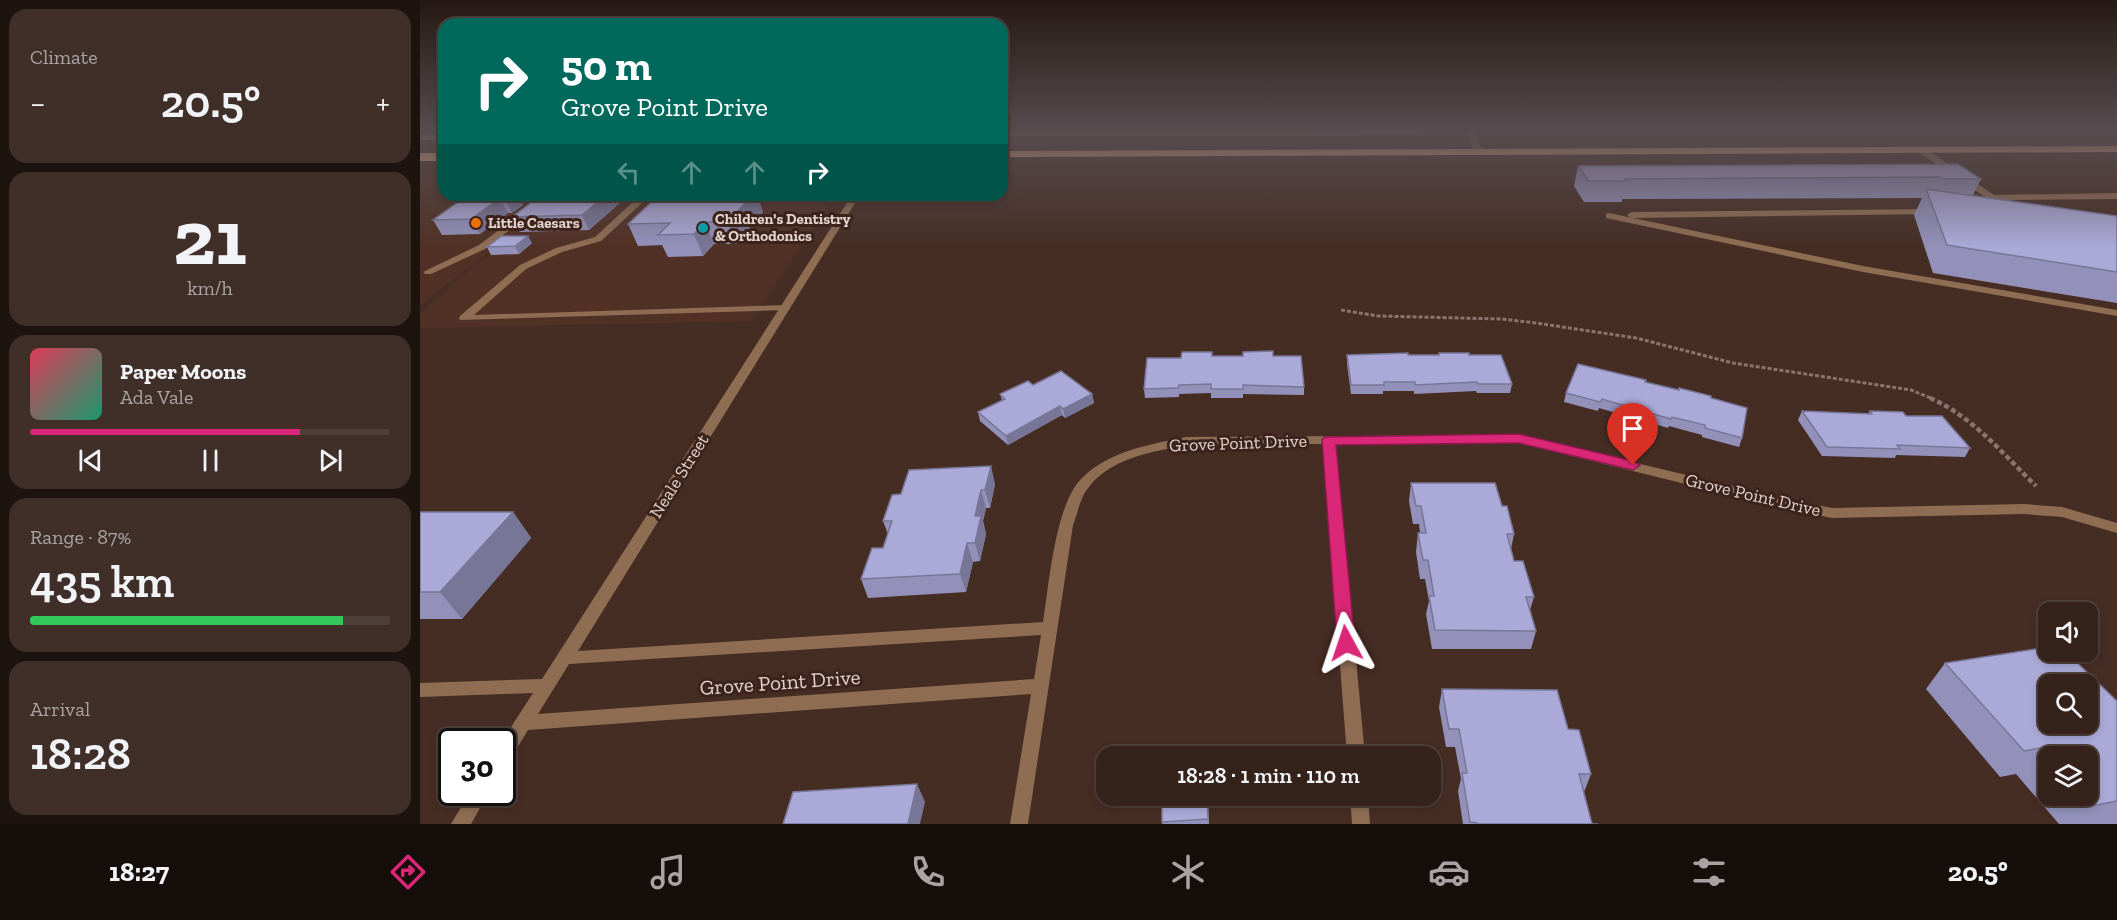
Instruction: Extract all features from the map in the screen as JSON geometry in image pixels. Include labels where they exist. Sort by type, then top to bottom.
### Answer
[{"type":"street","points":[[1952,170],[2012,211],[1988,211]]},
{"type":"street","points":[[1992,198],[2117,196]]},
{"type":"street","points":[[428,272],[482,247],[543,201]]},
{"type":"street","points":[[639,201],[598,239],[559,250],[523,267],[464,318],[785,308]]},
{"type":"street","name":"Neale Street","points":[[516,735],[852,201]]},
{"type":"street","points":[[1941,212],[1609,216],[1942,283],[2117,313]]},
{"type":"street","name":"Grove Point Drive","points":[[1019,824],[1066,525],[1083,484],[1109,463],[1150,448],[1187,441],[1519,439],[1832,513],[2024,509],[2062,512],[2117,528]]},
{"type":"street","points":[[1329,440],[1355,746]]},
{"type":"street","name":"Grove Point Drive","points":[[565,658],[1050,628]]},
{"type":"street","points":[[420,690],[546,686]]},
{"type":"street","name":"Grove Point Drive","points":[[524,723],[1041,686]]},
{"type":"street","points":[[460,824],[471,806]]},
{"type":"street","points":[[1360,806],[1361,824]]},
{"type":"path","points":[[1341,310],[1378,316],[1502,319],[1536,323],[1636,338],[1733,363],[1911,390],[1947,405],[1969,421],[2062,512]]},
{"type":"shaded area","points":[[438,173],[438,201],[556,201],[420,305],[420,174]]},
{"type":"shaded area","points":[[558,201],[831,201],[751,321],[421,328],[420,315],[460,277]]},
{"type":"building","points":[[1581,170],[1968,170],[1981,179],[1943,179],[1940,177],[1589,181]]},
{"type":"building","points":[[1926,189],[2117,216],[2117,272],[1947,245]]},
{"type":"building","points":[[460,201],[496,201],[471,219],[433,220]]},
{"type":"building","points":[[533,201],[599,201],[582,215],[512,217]]},
{"type":"building","points":[[653,201],[747,201],[728,222],[705,222],[694,234],[658,235],[670,223],[628,224]]},
{"type":"building","points":[[501,236],[528,236],[515,246],[487,247]]},
{"type":"building","points":[[1273,351],[1273,356],[1301,356],[1304,387],[1243,385],[1243,389],[1211,389],[1211,384],[1144,389],[1147,358],[1181,358],[1182,352],[1212,352],[1212,356],[1243,356],[1243,352]]},
{"type":"building","points":[[1408,353],[1408,355],[1469,353],[1469,355],[1501,355],[1512,384],[1478,384],[1477,382],[1415,385],[1415,382],[1384,382],[1384,385],[1351,385],[1347,355]]},
{"type":"building","points":[[1578,364],[1646,380],[1645,382],[1711,396],[1711,398],[1747,408],[1742,438],[1705,428],[1705,425],[1672,417],[1671,419],[1602,399],[1600,402],[1566,393]]},
{"type":"building","points":[[1061,371],[1092,394],[1063,409],[1060,406],[1006,436],[978,412],[1005,399],[1000,394],[1028,381],[1033,385]]},
{"type":"building","points":[[1802,411],[1872,414],[1870,411],[1903,412],[1906,416],[1942,416],[1970,448],[1897,445],[1900,449],[1827,447]]},
{"type":"building","points":[[991,466],[985,490],[981,490],[975,516],[981,516],[975,543],[967,543],[960,574],[861,579],[872,548],[883,548],[892,521],[883,521],[892,495],[901,494],[909,470]]},
{"type":"building","points":[[1411,483],[1495,483],[1502,506],[1507,506],[1514,534],[1507,534],[1514,561],[1523,561],[1534,597],[1526,597],[1536,631],[1435,630],[1429,596],[1434,596],[1428,560],[1423,560],[1418,533],[1426,533],[1421,506],[1416,506]]},
{"type":"building","points":[[420,512],[513,512],[440,592],[420,592]]},
{"type":"building","points":[[2038,649],[2038,662],[2076,662],[2089,674],[2038,674],[2038,734],[2098,734],[2098,683],[2117,701],[2117,801],[2098,805],[2098,746],[2038,746],[2038,748],[2024,751],[1945,663]]},
{"type":"building","points":[[1442,689],[1557,690],[1568,729],[1579,730],[1591,774],[1579,774],[1592,824],[1477,824],[1470,822],[1462,773],[1467,773],[1459,729],[1449,729]]},
{"type":"building","points":[[917,784],[908,824],[783,824],[793,792]]},
{"type":"building","points":[[1162,806],[1207,806],[1208,819],[1162,822]]},
{"type":"place","name":"Little Caesars","points":[[476,223]]},
{"type":"place","name":"Children's Dentistry & Orthodonics","points":[[703,228]]},
{"type":"route","points":[[1346,643],[1329,440],[1519,439],[1633,465]]}]
